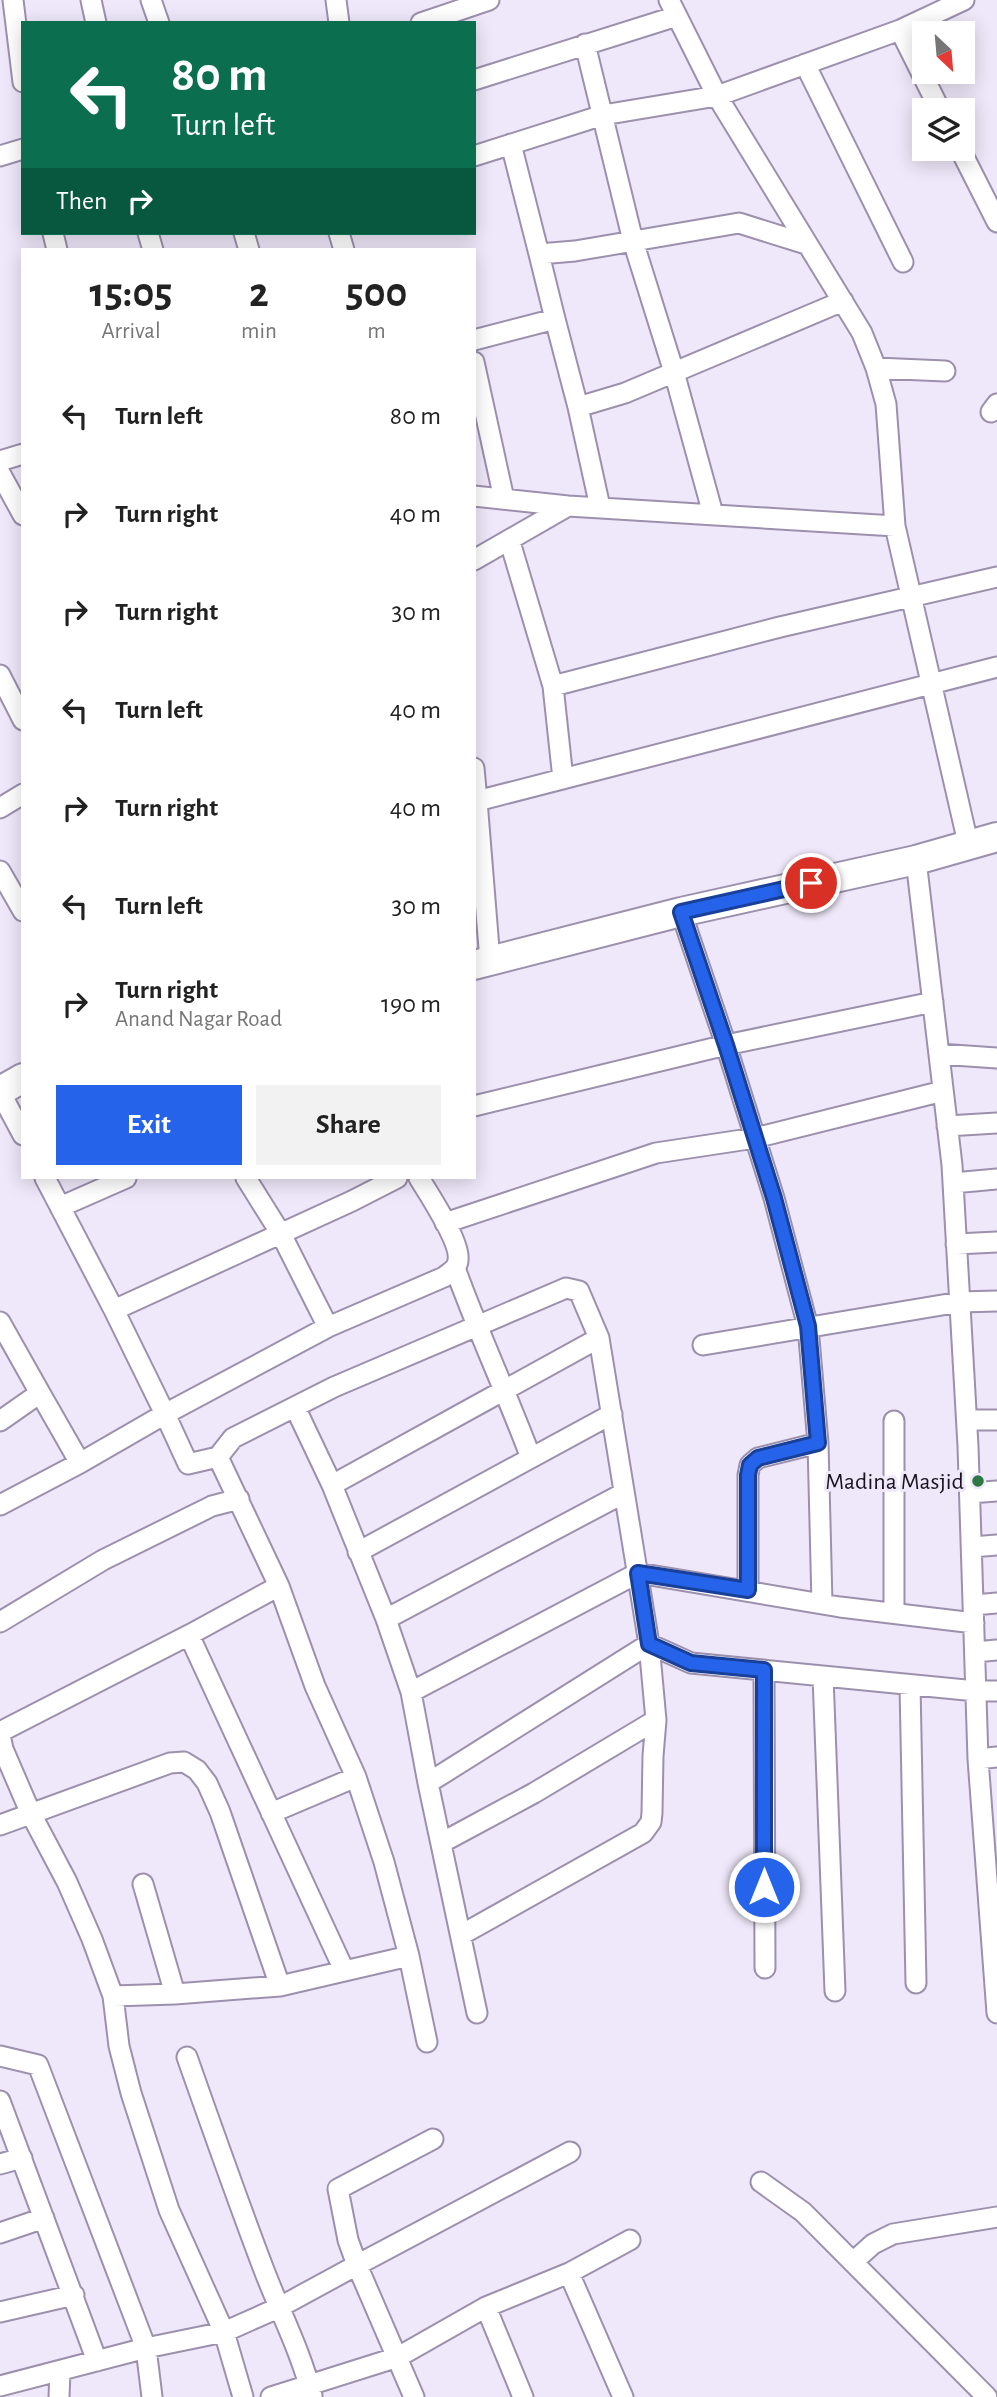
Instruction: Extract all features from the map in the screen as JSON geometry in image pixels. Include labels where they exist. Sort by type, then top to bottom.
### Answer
[{"type":"street","points":[[13,0],[21,66]]},
{"type":"street","points":[[91,0],[96,21]]},
{"type":"street","points":[[151,0],[158,21]]},
{"type":"street","points":[[336,0],[339,21]]},
{"type":"street","points":[[427,21],[489,0]]},
{"type":"street","points":[[476,155],[603,115],[717,96],[900,30],[964,0]]},
{"type":"street","points":[[476,79],[585,44],[673,8],[717,96],[862,333],[876,368],[886,404],[895,526],[968,844]]},
{"type":"street","points":[[900,30],[934,98]]},
{"type":"street","points":[[585,44],[633,241],[674,372],[713,514]]},
{"type":"street","points":[[805,64],[891,233],[903,262]]},
{"type":"street","points":[[511,145],[578,407],[600,506]]},
{"type":"street","points":[[0,156],[21,150]]},
{"type":"street","points":[[966,161],[997,222]]},
{"type":"street","points":[[539,254],[739,223],[806,244]]},
{"type":"street","points":[[578,407],[625,393],[843,301]]},
{"type":"street","points":[[476,339],[555,319]]},
{"type":"street","points":[[876,368],[945,371]]},
{"type":"street","points":[[476,371],[505,499]]},
{"type":"street","points":[[0,461],[21,455]]},
{"type":"street","points":[[0,473],[21,512]]},
{"type":"street","points":[[476,496],[568,506],[895,526]]},
{"type":"street","points":[[476,559],[510,542],[568,506]]},
{"type":"street","points":[[510,542],[554,685],[563,779]]},
{"type":"street","points":[[554,685],[780,627],[997,577]]},
{"type":"street","points":[[477,801],[997,667]]},
{"type":"street","points":[[0,675],[21,716]]},
{"type":"street","points":[[476,791],[482,963],[681,912],[916,860],[997,837]]},
{"type":"street","points":[[0,808],[21,795]]},
{"type":"street","points":[[916,860],[953,1183],[967,1420],[976,1691],[988,1758],[997,2012]]},
{"type":"street","points":[[0,872],[21,908]]},
{"type":"street","points":[[681,912],[755,1138],[808,1326],[818,1443],[822,1603]]},
{"type":"street","points":[[476,1106],[726,1045],[933,1002]]},
{"type":"street","points":[[939,1054],[997,1058]]},
{"type":"street","points":[[21,1079],[0,1092],[21,1131]]},
{"type":"street","points":[[445,1223],[656,1153],[755,1138],[943,1091]]},
{"type":"street","points":[[947,1126],[997,1123]]},
{"type":"street","points":[[46,1179],[114,1310],[188,1464],[218,1457],[233,1438],[334,1387],[566,1288],[579,1291],[599,1338],[649,1644],[656,1720],[651,1822],[643,1833],[461,1935]]},
{"type":"street","points":[[60,1207],[124,1179]]},
{"type":"street","points":[[247,1179],[281,1234],[328,1327]]},
{"type":"street","points":[[114,1310],[395,1179]]},
{"type":"street","points":[[0,1505],[328,1327],[444,1277],[455,1268],[459,1260],[445,1223],[420,1179]]},
{"type":"street","points":[[953,1183],[997,1179]]},
{"type":"street","points":[[956,1244],[997,1242]]},
{"type":"street","points":[[455,1268],[531,1458]]},
{"type":"street","points":[[703,1345],[960,1302],[997,1301]]},
{"type":"street","points":[[0,1322],[80,1463]]},
{"type":"street","points":[[332,1485],[599,1338]]},
{"type":"street","points":[[0,1421],[40,1393]]},
{"type":"street","points":[[295,1407],[332,1485],[386,1619],[411,1692],[477,2013]]},
{"type":"street","points":[[358,1552],[612,1414]]},
{"type":"street","points":[[967,1420],[997,1420]]},
{"type":"street","points":[[894,1421],[894,1613]]},
{"type":"street","points":[[748,1590],[750,1465],[758,1458],[818,1443]]},
{"type":"street","points":[[218,1457],[279,1586],[315,1686],[356,1777],[384,1862],[409,1956],[427,2042]]},
{"type":"street","points":[[970,1493],[997,1491]]},
{"type":"street","points":[[386,1619],[624,1493]]},
{"type":"street","points":[[0,1622],[103,1560],[212,1506],[239,1499]]},
{"type":"street","points":[[972,1546],[997,1545]]},
{"type":"street","points":[[411,1692],[638,1573],[894,1613],[974,1614],[997,1603]]},
{"type":"street","points":[[243,2397],[224,2333],[169,2210],[131,2093],[119,2046],[113,1996],[92,1939],[67,1882],[31,1814],[1,1742],[279,1586]]},
{"type":"street","points":[[189,1635],[344,1970]]},
{"type":"street","points":[[649,1644],[691,1663],[997,1691]]},
{"type":"street","points":[[428,1783],[649,1644]]},
{"type":"street","points":[[975,1652],[997,1650]]},
{"type":"street","points":[[764,1670],[765,1968]]},
{"type":"street","points":[[823,1676],[835,1991]]},
{"type":"street","points":[[910,1685],[916,1983]]},
{"type":"street","points":[[441,1843],[534,1793],[656,1720]]},
{"type":"street","points":[[0,1825],[170,1763],[184,1762],[197,1770],[207,1783],[220,1812],[281,1986]]},
{"type":"street","points":[[271,1813],[356,1777]]},
{"type":"street","points":[[143,1884],[175,1994]]},
{"type":"street","points":[[113,1996],[281,1986],[409,1956]]},
{"type":"street","points":[[187,2057],[239,2205],[278,2308],[304,2366],[311,2391]]},
{"type":"street","points":[[1,2060],[38,2065],[146,2348],[152,2397]]},
{"type":"street","points":[[0,2101],[97,2361]]},
{"type":"street","points":[[414,2397],[357,2265],[348,2240],[338,2189],[433,2139]]},
{"type":"street","points":[[0,2386],[146,2348],[224,2333],[278,2308],[570,2152]]},
{"type":"street","points":[[0,2164],[22,2158]]},
{"type":"street","points":[[761,2182],[803,2212],[983,2396]]},
{"type":"street","points":[[853,2262],[873,2244],[893,2234],[997,2217]]},
{"type":"street","points":[[0,2233],[44,2218]]},
{"type":"street","points":[[271,2397],[311,2391],[398,2357],[486,2307],[569,2273],[630,2240]]},
{"type":"street","points":[[569,2273],[623,2397]]},
{"type":"street","points":[[0,2312],[74,2295]]},
{"type":"street","points":[[486,2307],[523,2397]]},
{"type":"street","points":[[59,2397],[60,2371]]},
{"type":"place","name":"Madina Masjid","points":[[978,1481]]},
{"type":"route","points":[[764,1887],[764,1670],[691,1663],[649,1644],[638,1573],[748,1590],[750,1465],[758,1458],[818,1443],[808,1326],[774,1198],[681,912],[811,883]]}]
